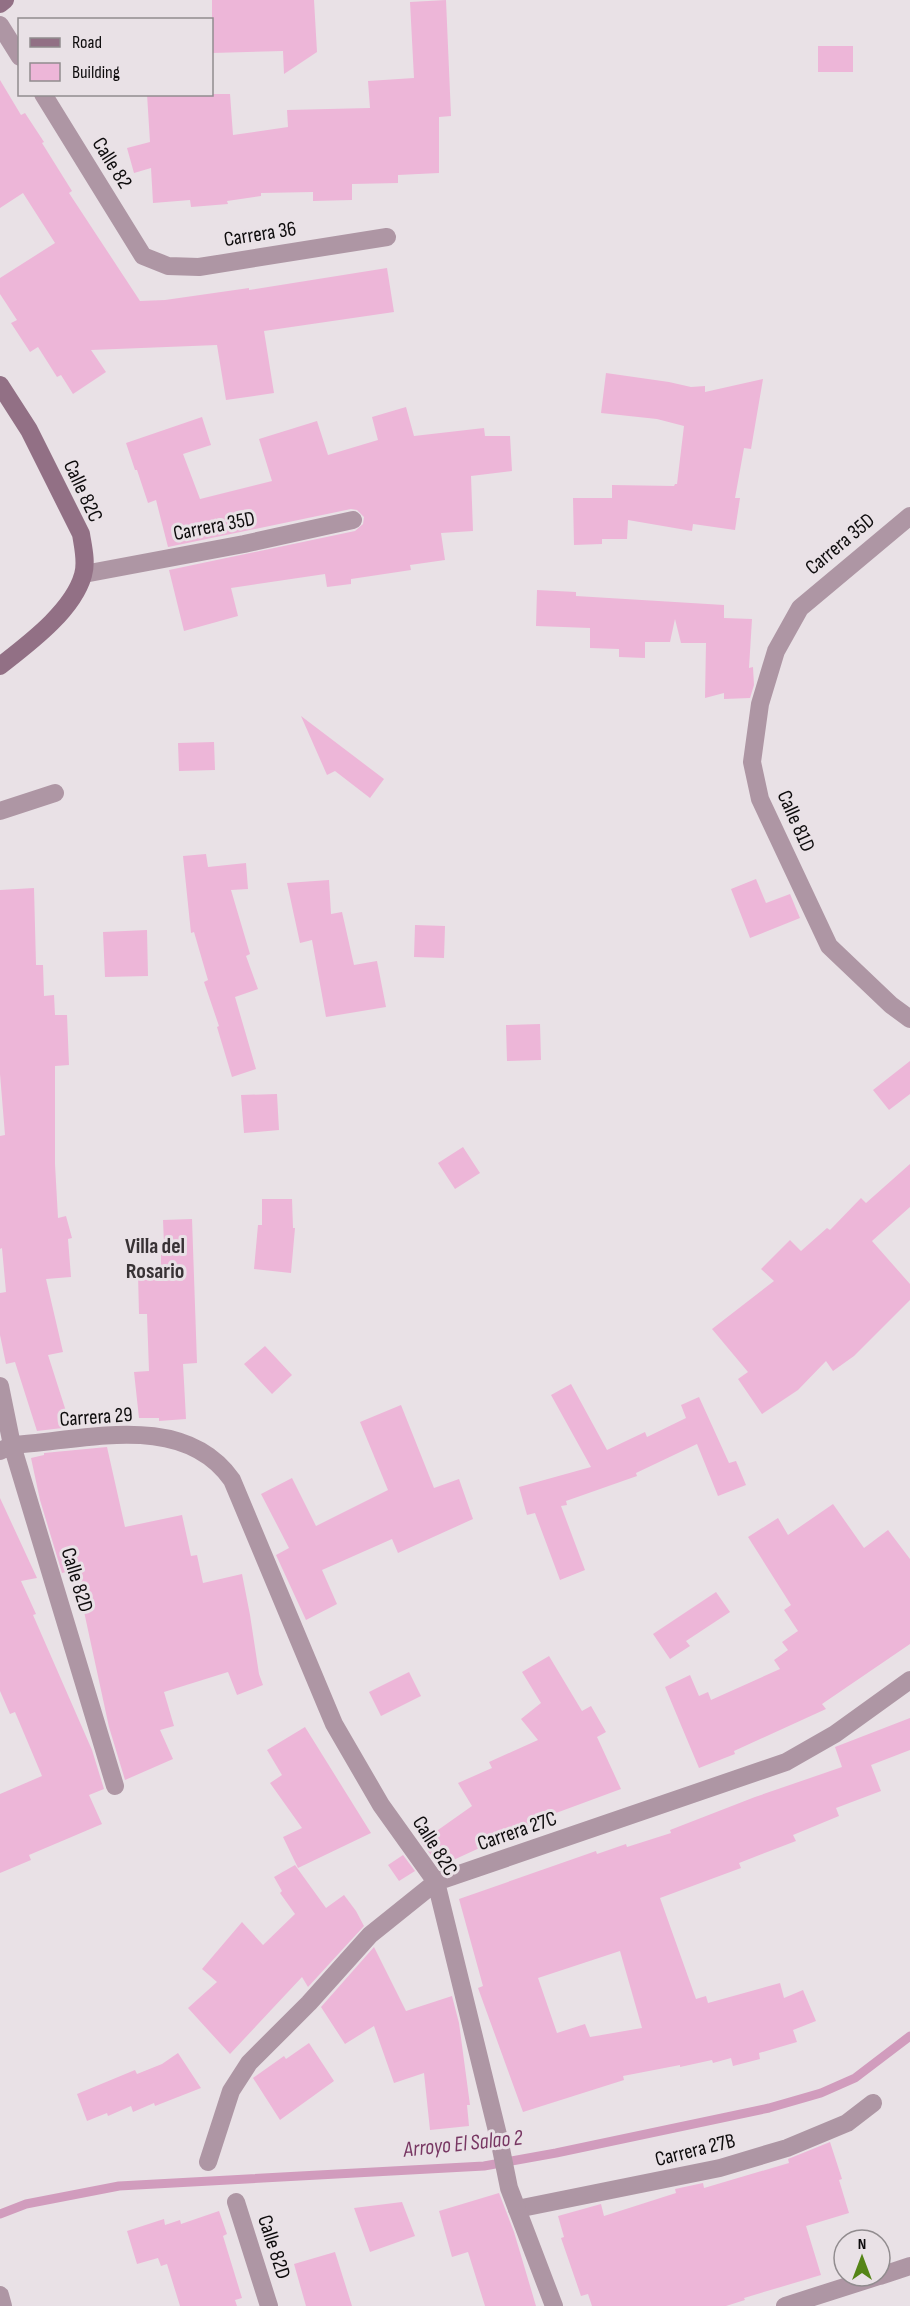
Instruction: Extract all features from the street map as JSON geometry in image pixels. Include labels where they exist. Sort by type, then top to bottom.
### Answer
[{"type":"street","points":[[0,4],[5,0]]},
{"type":"street","points":[[0,26],[18,54]]},
{"type":"street","name":"Calle 82","points":[[44,96],[143,256]]},
{"type":"street","name":"Carrera 36","points":[[143,256],[168,266],[199,267],[387,237]]},
{"type":"street","name":"Calle 82C","points":[[0,385],[29,430],[81,534],[84,574]]},
{"type":"street","name":"Carrera 35D","points":[[800,608],[910,516]]},
{"type":"street","name":"Carrera 35D","points":[[84,574],[244,544],[353,520]]},
{"type":"street","points":[[0,666],[55,618],[75,595],[84,574]]},
{"type":"street","name":"Calle 81D","points":[[800,608],[776,651],[760,704],[752,762],[759,799],[829,946],[891,1005],[910,1019]]},
{"type":"street","points":[[0,811],[55,793]]},
{"type":"street","name":"Calle 82D","points":[[0,1386],[6,1448],[115,1786]]},
{"type":"street","name":"Carrera 29","points":[[6,1448],[135,1434],[179,1442],[195,1448]]},
{"type":"street","name":"Calle 82C","points":[[195,1448],[225,1470],[232,1480],[334,1724],[381,1805],[436,1882],[509,2188],[554,2306]]},
{"type":"street","name":"Carrera 27C","points":[[208,2162],[231,2091],[249,2063],[370,1935],[436,1882],[786,1762],[835,1734],[910,1680]]},
{"type":"street","name":"Carrera 27B","points":[[517,2210],[720,2169],[787,2148],[847,2122],[873,2103]]},
{"type":"street","name":"Calle 82D","points":[[236,2202],[269,2306]]},
{"type":"street","points":[[892,2272],[910,2266]]},
{"type":"street","points":[[785,2306],[842,2297],[858,2288]]},
{"type":"street","points":[[0,2295],[3,2306]]},
{"type":"building","points":[[212,0],[314,0],[317,52],[284,74],[283,51],[213,53]]},
{"type":"building","points":[[446,0],[451,116],[439,117],[439,173],[398,175],[398,183],[352,184],[352,200],[313,201],[313,192],[261,193],[261,196],[227,201],[228,204],[191,207],[190,200],[153,203],[151,168],[134,173],[127,148],[150,142],[147,96],[230,94],[233,135],[288,127],[287,110],[370,108],[368,81],[414,78],[410,2]]},
{"type":"building","points":[[818,46],[853,46],[853,72],[818,72]]},
{"type":"building","points":[[0,80],[21,115],[25,113],[44,142],[42,143],[72,191],[69,193],[140,301],[165,300],[249,288],[249,290],[387,268],[394,312],[264,331],[274,393],[226,400],[217,345],[91,350],[106,372],[73,394],[61,375],[57,377],[38,347],[30,352],[11,323],[17,320],[0,294],[0,278],[55,243],[23,193],[0,208]]},
{"type":"building","points":[[606,373],[691,387],[705,386],[705,392],[763,379],[751,449],[744,448],[735,498],[740,498],[735,530],[693,524],[692,531],[628,520],[627,539],[602,539],[602,544],[574,545],[573,498],[612,498],[612,485],[674,486],[677,484],[684,426],[657,419],[601,413]]},
{"type":"building","points":[[406,407],[414,436],[484,428],[485,436],[510,436],[512,471],[471,476],[473,531],[441,533],[445,560],[410,565],[411,570],[351,579],[351,584],[327,587],[325,574],[231,588],[238,616],[184,631],[169,570],[355,531],[363,524],[364,517],[357,510],[351,509],[168,547],[156,500],[148,503],[126,443],[202,417],[211,445],[183,454],[200,499],[272,481],[259,439],[317,421],[328,455],[378,440],[372,417]]},
{"type":"building","points":[[537,590],[576,592],[576,596],[724,605],[724,618],[752,619],[749,668],[753,667],[754,685],[750,698],[724,699],[724,693],[705,698],[706,643],[681,643],[675,619],[670,642],[645,642],[645,658],[619,657],[619,649],[590,648],[590,628],[536,626]]},
{"type":"building","points":[[301,716],[384,779],[370,798],[335,771],[327,775]]},
{"type":"building","points":[[214,742],[215,770],[179,771],[178,743]]},
{"type":"building","points":[[206,854],[208,867],[246,863],[248,889],[231,890],[250,954],[246,956],[258,989],[235,997],[256,1069],[232,1077],[217,1027],[219,1026],[204,982],[208,980],[194,932],[191,933],[183,856]]},
{"type":"building","points":[[756,879],[766,903],[790,894],[800,918],[750,938],[731,889]]},
{"type":"building","points":[[329,880],[331,914],[342,912],[354,965],[377,961],[386,1007],[326,1017],[312,940],[300,943],[287,883]]},
{"type":"building","points":[[34,888],[36,965],[43,965],[44,996],[54,995],[55,1015],[67,1015],[69,1065],[55,1066],[55,1164],[58,1218],[66,1216],[72,1238],[68,1239],[71,1277],[46,1279],[63,1352],[48,1355],[71,1427],[37,1431],[15,1362],[6,1364],[0,1335],[0,1293],[6,1292],[2,1248],[0,1249],[0,1136],[5,1135],[0,1074],[0,890]]},
{"type":"building","points":[[415,925],[445,926],[444,958],[414,957]]},
{"type":"building","points":[[147,930],[148,976],[105,977],[103,932]]},
{"type":"building","points":[[540,1024],[541,1060],[507,1061],[506,1025]]},
{"type":"building","points":[[910,1061],[910,1094],[889,1110],[873,1090]]},
{"type":"building","points":[[277,1094],[279,1130],[244,1133],[241,1095]]},
{"type":"building","points":[[463,1147],[480,1173],[455,1189],[438,1163]]},
{"type":"building","points":[[910,1164],[910,1207],[872,1241],[910,1284],[910,1300],[854,1356],[833,1371],[826,1361],[798,1390],[762,1414],[738,1379],[748,1372],[712,1329],[774,1281],[761,1269],[790,1240],[801,1251],[827,1228],[830,1230],[861,1198],[866,1203]]},
{"type":"building","points":[[262,1199],[292,1199],[293,1228],[295,1228],[291,1273],[254,1269],[258,1225],[262,1225]]},
{"type":"building","points":[[192,1219],[197,1363],[183,1364],[186,1419],[159,1421],[159,1418],[139,1418],[134,1372],[149,1371],[147,1314],[139,1314],[138,1274],[161,1273],[161,1244],[164,1244],[163,1220]]},
{"type":"building","points":[[265,1346],[292,1375],[272,1394],[244,1364]]},
{"type":"building","points":[[571,1384],[607,1450],[645,1432],[647,1437],[686,1418],[681,1405],[699,1397],[729,1463],[736,1461],[746,1485],[718,1496],[697,1444],[636,1473],[637,1476],[566,1501],[567,1505],[561,1506],[585,1570],[560,1580],[535,1513],[527,1515],[519,1487],[591,1467],[551,1395]]},
{"type":"building","points":[[401,1405],[434,1488],[459,1479],[473,1519],[398,1553],[392,1539],[322,1570],[337,1604],[306,1620],[276,1555],[289,1548],[261,1494],[292,1478],[316,1526],[388,1490],[360,1422]]},
{"type":"building","points":[[107,1447],[125,1527],[182,1515],[191,1556],[197,1555],[203,1583],[242,1574],[259,1674],[263,1685],[237,1695],[228,1672],[164,1692],[174,1726],[160,1730],[173,1759],[125,1780],[109,1727],[75,1570],[62,1573],[40,1500],[31,1458],[44,1455],[44,1453]]},
{"type":"building","points":[[0,1498],[37,1578],[21,1581],[36,1614],[33,1615],[92,1750],[104,1789],[89,1795],[102,1824],[29,1855],[31,1860],[0,1873],[0,1794],[42,1776],[15,1712],[10,1714],[0,1691]]},
{"type":"building","points":[[833,1504],[864,1548],[888,1530],[910,1559],[910,1644],[822,1704],[826,1709],[734,1751],[735,1754],[699,1768],[665,1687],[690,1675],[699,1696],[708,1692],[711,1700],[780,1669],[774,1660],[788,1650],[782,1642],[798,1631],[784,1610],[791,1605],[748,1537],[778,1518],[788,1535]]},
{"type":"building","points":[[716,1592],[730,1612],[686,1641],[690,1646],[670,1659],[653,1634]]},
{"type":"building","points":[[549,1656],[582,1711],[591,1706],[606,1732],[597,1737],[621,1789],[556,1813],[449,1862],[446,1851],[434,1859],[421,1842],[472,1806],[458,1783],[492,1768],[489,1762],[538,1740],[521,1719],[541,1703],[522,1672]]},
{"type":"building","points":[[409,1672],[421,1696],[381,1716],[369,1692]]},
{"type":"building","points":[[910,1718],[910,1750],[871,1765],[881,1791],[836,1808],[839,1816],[793,1835],[796,1841],[739,1863],[741,1868],[660,1898],[696,1999],[706,1996],[708,2003],[780,1983],[784,1998],[803,1990],[816,2021],[793,2030],[797,2042],[759,2053],[760,2059],[733,2066],[731,2058],[713,2063],[712,2060],[623,2076],[624,2080],[523,2112],[478,1988],[483,1986],[459,1899],[596,1851],[597,1854],[626,1844],[627,1847],[671,1833],[670,1830],[755,1797],[842,1767],[835,1747]],"holes":[[[620,1951],[642,2028],[590,2037],[585,2024],[557,2033],[538,1978]]]},
{"type":"building","points":[[305,1727],[371,1833],[298,1868],[283,1837],[302,1828],[270,1783],[282,1775],[267,1750]]},
{"type":"building","points":[[403,1855],[415,1871],[399,1881],[388,1865]]},
{"type":"building","points":[[295,1865],[326,1908],[344,1895],[364,1926],[308,1987],[302,1977],[230,2054],[188,2008],[217,1982],[202,1969],[242,1922],[263,1945],[295,1914],[280,1893],[282,1891],[274,1877]]},
{"type":"building","points":[[374,1947],[406,2011],[452,1996],[459,2023],[470,2105],[467,2105],[469,2126],[430,2130],[424,2073],[394,2083],[374,2026],[345,2044],[321,2007]]},
{"type":"building","points":[[309,2043],[334,2081],[280,2120],[253,2078],[284,2056],[286,2059]]},
{"type":"building","points":[[178,2053],[201,2088],[155,2106],[154,2103],[133,2112],[131,2106],[108,2116],[107,2113],[87,2121],[77,2094],[135,2070],[137,2074],[162,2064]]},
{"type":"building","points":[[830,2142],[842,2179],[839,2180],[849,2213],[806,2226],[821,2275],[744,2298],[745,2300],[726,2306],[592,2306],[588,2294],[581,2296],[561,2238],[564,2237],[558,2216],[601,2204],[604,2216],[676,2193],[675,2189],[703,2183],[704,2188],[789,2163],[788,2159]]},
{"type":"building","points":[[499,2193],[514,2232],[536,2306],[485,2306],[468,2252],[452,2257],[439,2211]]},
{"type":"building","points":[[402,2202],[415,2236],[370,2252],[354,2208]]},
{"type":"building","points":[[219,2211],[227,2234],[223,2236],[242,2298],[235,2300],[237,2306],[180,2306],[167,2264],[161,2266],[158,2258],[137,2264],[127,2231],[164,2219],[165,2225],[180,2220],[181,2224]]},
{"type":"building","points":[[335,2252],[352,2306],[306,2306],[294,2264]]},
{"type":"waterway","name":"Arroyo El Salao 2","points":[[0,2214],[26,2204],[119,2186],[484,2166],[556,2153],[769,2108],[821,2093],[855,2078],[910,2036]]},
{"type":"district","name":"Villa del Rosario","points":[[155,1258]]}]
